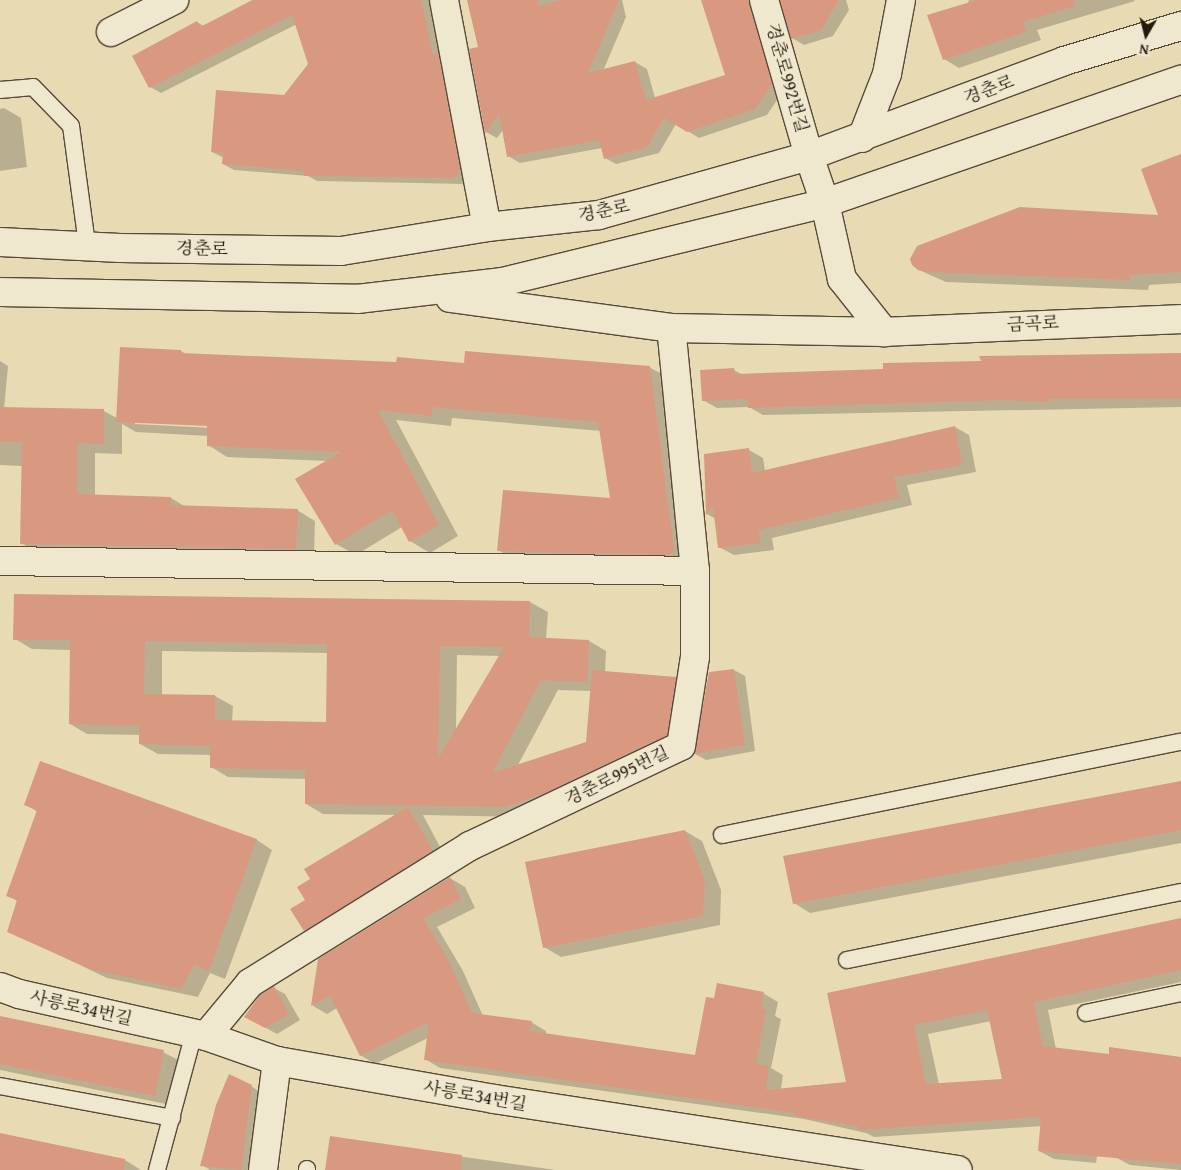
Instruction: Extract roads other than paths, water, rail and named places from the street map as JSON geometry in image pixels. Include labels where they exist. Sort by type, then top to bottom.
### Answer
[{"type":"street","points":[[111,32],[174,0]]},
{"type":"street","points":[[444,0],[487,227]]},
{"type":"street","name":"경춘로992번길","points":[[764,0],[809,156],[825,203],[842,279],[884,332]]},
{"type":"street","points":[[862,138],[887,74],[901,0]]},
{"type":"street","name":"경춘로","points":[[0,242],[341,250],[487,227],[599,215],[809,156],[862,138],[1064,61],[1181,26]]},
{"type":"street","points":[[0,292],[357,299],[502,282],[825,203],[1181,80]]},
{"type":"street","name":"금곡로","points":[[412,293],[671,328],[884,332],[1181,319]]},
{"type":"street","name":"경춘로995번길","points":[[200,1035],[250,983],[470,846],[681,746],[695,657],[695,571],[671,328]]},
{"type":"street","points":[[0,561],[695,571]]},
{"type":"street","name":"사릉로34번길","points":[[0,987],[200,1035],[277,1061],[494,1099],[958,1170]]},
{"type":"street","points":[[263,1170],[277,1061]]},
{"type":"lane","points":[[0,90],[33,87],[71,126],[87,245]]},
{"type":"lane","points":[[722,835],[1181,742]]},
{"type":"lane","points":[[847,960],[1181,892]]},
{"type":"lane","points":[[1086,1013],[1181,993]]},
{"type":"lane","points":[[158,1170],[172,1118],[200,1035]]},
{"type":"lane","points":[[0,1086],[172,1118]]}]
